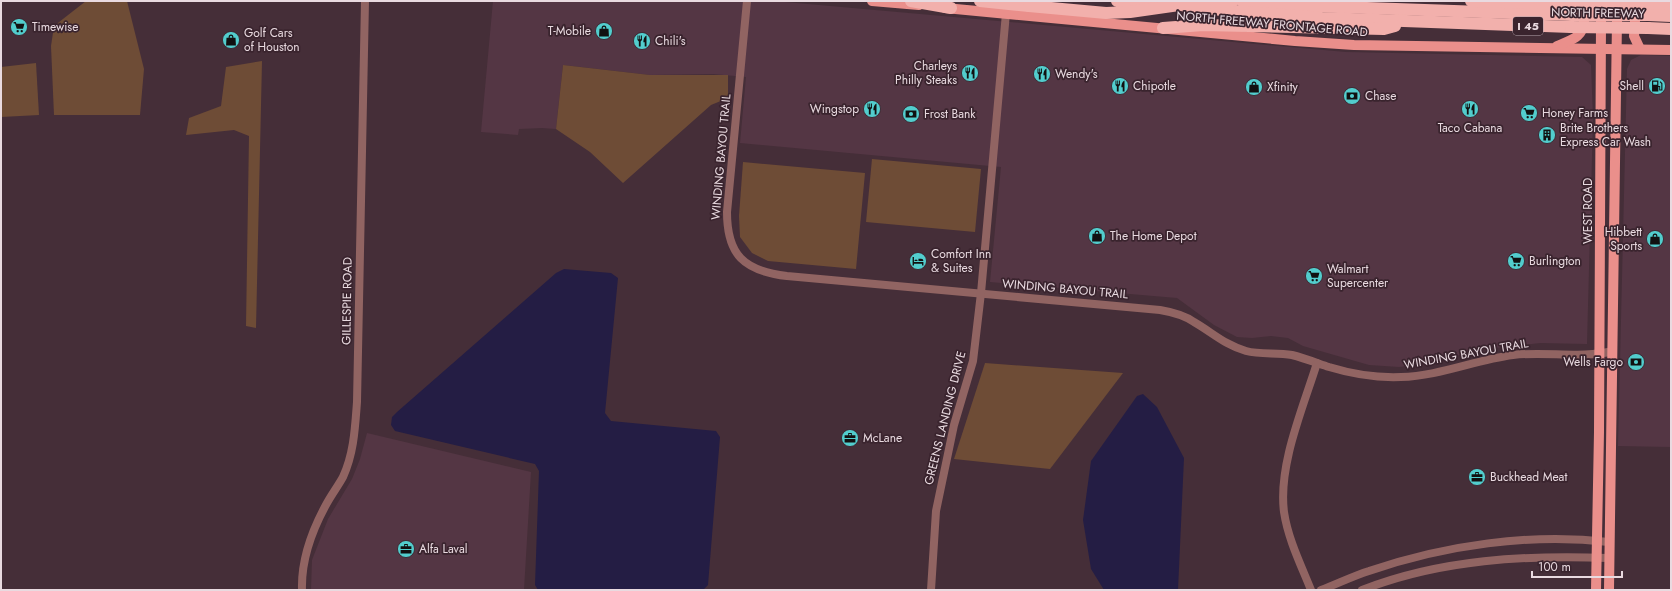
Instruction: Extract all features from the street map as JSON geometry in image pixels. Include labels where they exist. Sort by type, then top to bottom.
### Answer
[{"type":"highway","points":[[911,1],[950,8]]},
{"type":"highway","points":[[980,1],[1106,13],[1130,12],[1193,3],[1233,1]]},
{"type":"highway","name":"NORTH FREEWAY","points":[[1117,1],[1322,18],[1410,22],[1572,15],[1648,10],[1671,6]]},
{"type":"highway","name":"NORTH FREEWAY","points":[[1242,1],[1309,6],[1572,15]]},
{"type":"highway","name":"NORTH FREEWAY","points":[[1471,1],[1572,15],[1648,28],[1671,29]]},
{"type":"highway","name":"NORTH FREEWAY","points":[[1648,10],[1671,16]]},
{"type":"highway","points":[[1163,28],[1203,25],[1384,29],[1410,22]]},
{"type":"main road","name":"NORTH FREEWAY FRONTAGE ROAD","points":[[872,1],[1354,45],[1671,50]]},
{"type":"main road","points":[[1554,48],[1574,39],[1581,34],[1583,29],[1584,1]]},
{"type":"main road","name":"WEST ROAD","points":[[1596,590],[1602,179],[1602,1]]},
{"type":"main road","points":[[1609,590],[1618,1]]},
{"type":"main road","points":[[1637,1],[1635,5],[1634,36],[1640,49]]},
{"type":"main road","points":[[1602,179],[1615,179]]},
{"type":"main road","points":[[1601,260],[1613,260]]},
{"type":"street","name":"GILLESPIE ROAD","points":[[302,590],[301,579],[305,553],[326,504],[343,477],[354,442],[357,402],[365,1]]},
{"type":"street","name":"WINDING BAYOU TRAIL","points":[[747,1],[726,212],[727,230],[730,242],[736,252],[757,270],[769,274],[1171,312],[1194,322],[1220,340],[1249,352],[1293,355],[1346,372],[1365,375],[1400,377],[1439,372],[1513,355],[1600,354],[1613,351]]},
{"type":"street","name":"GREENS LANDING DRIVE","points":[[931,590],[936,511],[954,425],[973,361],[981,293],[1006,13]]},
{"type":"street","points":[[1311,590],[1289,535],[1284,511],[1283,490],[1285,469],[1290,450],[1317,363]]},
{"type":"street","points":[[1321,590],[1368,571],[1427,555],[1487,545],[1535,540],[1609,542]]},
{"type":"street","points":[[1362,590],[1431,570],[1488,560],[1520,557],[1609,558]]},
{"type":"street","points":[[1368,571],[1375,585]]},
{"type":"shaded area","points":[[86,1],[127,1],[144,69],[140,115],[54,115],[51,46],[54,26]]},
{"type":"shaded area","points":[[493,1],[774,1],[1346,52],[1582,57],[1591,65],[1593,119],[1587,344],[1541,343],[1485,349],[1423,364],[1399,367],[1369,365],[1303,346],[1288,338],[1271,336],[1252,338],[1237,337],[1214,325],[1177,298],[990,282],[1001,167],[740,143],[746,77],[713,74],[650,75],[563,65],[556,129],[519,129],[518,135],[481,132]]},
{"type":"shaded area","points":[[1641,55],[1671,56],[1671,447],[1618,446],[1627,69],[1631,60]]},
{"type":"shaded area","points":[[262,61],[256,328],[246,326],[249,136],[234,130],[186,135],[189,118],[221,106],[226,67]]},
{"type":"shaded area","points":[[36,63],[39,115],[1,117],[1,67]]},
{"type":"shaded area","points":[[563,65],[650,75],[728,75],[728,98],[711,105],[623,183],[590,152],[556,129]]},
{"type":"shaded area","points":[[872,159],[981,169],[975,232],[866,222]]},
{"type":"shaded area","points":[[743,162],[865,173],[856,269],[768,261],[752,253],[740,237],[739,216]]},
{"type":"shaded area","points":[[564,269],[611,273],[618,278],[605,413],[611,421],[716,431],[720,437],[708,585],[703,590],[538,590],[535,585],[539,471],[535,464],[395,431],[391,425],[392,417],[397,412],[556,273]]},
{"type":"shaded area","points":[[985,363],[1123,373],[1050,469],[954,459]]},
{"type":"shaded area","points":[[1143,394],[1157,407],[1184,458],[1178,590],[1104,590],[1091,569],[1083,520],[1091,461],[1137,396]]},
{"type":"shaded area","points":[[367,433],[531,472],[524,590],[311,590],[312,560],[328,519],[352,479],[360,459]]},
{"type":"place","name":"Timewise","points":[[19,27]]},
{"type":"place","name":"T-Mobile","points":[[604,31]]},
{"type":"place","name":"Golf Cars of Houston","points":[[231,40]]},
{"type":"place","name":"Chili's","points":[[642,41]]},
{"type":"place","name":"Charleys Philly Steaks","points":[[970,73]]},
{"type":"place","name":"Wendy's","points":[[1042,74]]},
{"type":"place","name":"Chipotle","points":[[1120,86]]},
{"type":"place","name":"Shell","points":[[1657,86]]},
{"type":"place","name":"Xfinity","points":[[1254,87]]},
{"type":"place","name":"Chase","points":[[1352,96]]},
{"type":"place","name":"Wingstop","points":[[872,109]]},
{"type":"place","name":"Taco Cabana","points":[[1470,109]]},
{"type":"place","name":"Honey Farms","points":[[1529,113]]},
{"type":"place","name":"Frost Bank","points":[[911,114]]},
{"type":"place","name":"Brite Brothers Express Car Wash","points":[[1547,135]]},
{"type":"place","name":"The Home Depot","points":[[1097,236]]},
{"type":"place","name":"Hibbett Sports","points":[[1655,239]]},
{"type":"place","name":"Comfort Inn & Suites","points":[[918,261]]},
{"type":"place","name":"Burlington","points":[[1516,261]]},
{"type":"place","name":"Walmart Supercenter","points":[[1314,276]]},
{"type":"place","name":"Wells Fargo","points":[[1636,362]]},
{"type":"place","name":"McLane","points":[[850,438]]},
{"type":"place","name":"Buckhead Meat","points":[[1477,477]]},
{"type":"place","name":"Alfa Laval","points":[[406,549]]}]
